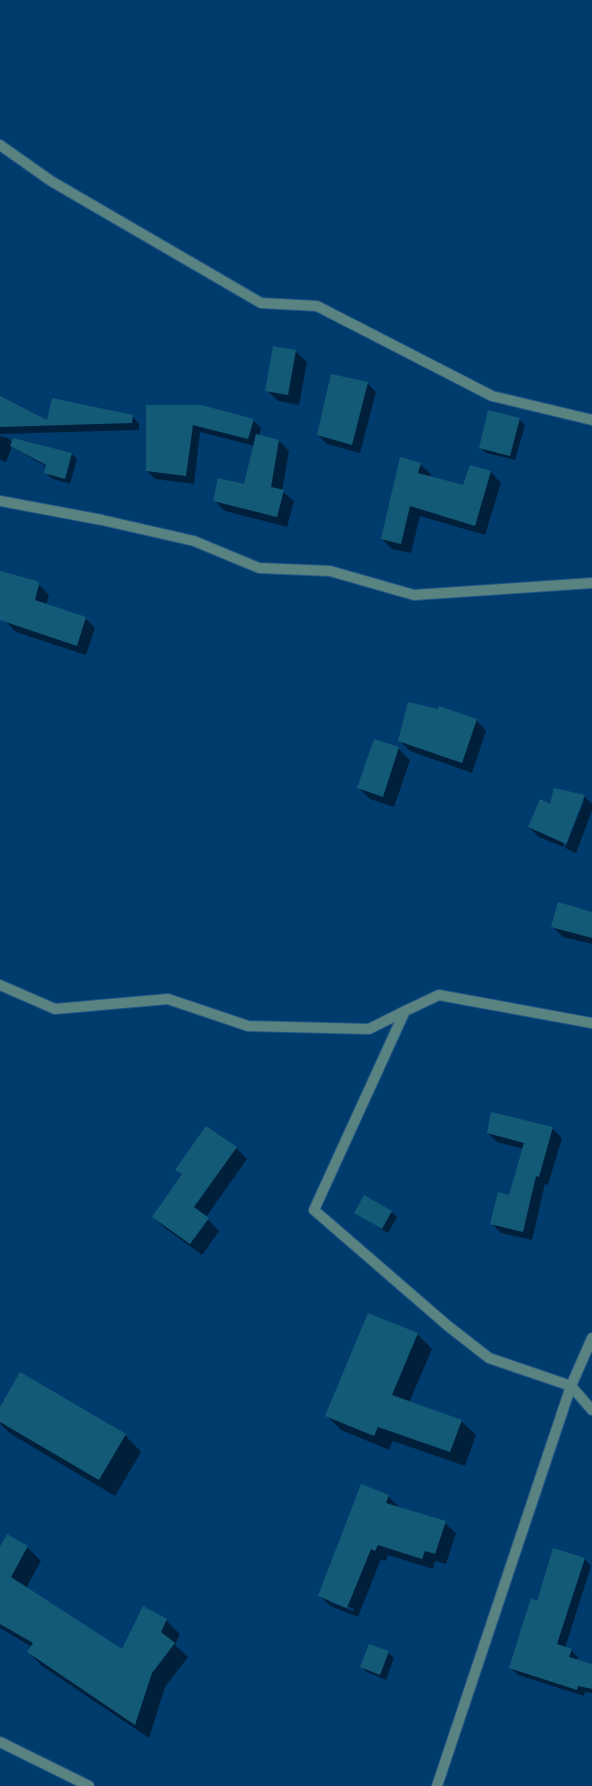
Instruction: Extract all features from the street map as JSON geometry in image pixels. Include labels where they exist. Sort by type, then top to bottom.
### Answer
[{"type":"street","points":[[0,145],[51,181],[261,303],[317,306],[492,396],[592,420]]},
{"type":"street","points":[[0,501],[102,520],[194,542],[259,568],[330,571],[414,595],[592,583]]},
{"type":"street","points":[[0,985],[55,1009],[168,999],[248,1026],[369,1030],[439,995],[592,1023]]},
{"type":"street","points":[[405,1011],[314,1210],[448,1326],[489,1358],[571,1386],[592,1410]]},
{"type":"street","points":[[437,1786],[571,1386],[592,1338]]},
{"type":"street","points":[[0,1742],[89,1786]]},
{"type":"building","points":[[273,346],[296,350],[288,395],[265,391]]},
{"type":"building","points":[[331,374],[368,382],[352,445],[317,435]]},
{"type":"building","points":[[0,396],[47,420],[52,398],[133,415],[132,423],[0,427]]},
{"type":"building","points":[[146,405],[201,405],[254,419],[248,439],[193,425],[186,476],[146,471]]},
{"type":"building","points":[[488,410],[520,418],[510,456],[479,448]]},
{"type":"building","points":[[256,434],[279,440],[271,487],[284,490],[277,517],[213,501],[218,478],[244,484]]},
{"type":"building","points":[[13,438],[72,453],[65,479],[44,473],[46,465],[10,446]]},
{"type":"building","points":[[400,457],[421,463],[418,473],[463,485],[470,465],[491,471],[475,526],[410,506],[401,544],[381,539]]},
{"type":"building","points":[[0,571],[37,581],[39,584],[35,600],[86,617],[77,646],[0,620]]},
{"type":"building","points":[[408,702],[438,709],[439,706],[477,719],[462,763],[398,741]]},
{"type":"building","points":[[374,739],[399,747],[383,797],[357,788]]},
{"type":"building","points":[[554,788],[585,795],[566,844],[528,827],[540,799],[550,804]]},
{"type":"building","points":[[558,902],[592,912],[592,938],[551,927]]},
{"type":"building","points":[[491,1112],[553,1127],[539,1177],[536,1176],[523,1232],[490,1224],[498,1192],[509,1195],[524,1143],[487,1133]]},
{"type":"building","points":[[206,1126],[237,1147],[194,1207],[209,1218],[190,1244],[152,1217],[182,1174],[175,1170]]},
{"type":"building","points":[[364,1195],[392,1211],[382,1229],[354,1213]]},
{"type":"building","points":[[368,1313],[418,1333],[392,1395],[462,1420],[450,1452],[378,1427],[374,1436],[325,1416]]},
{"type":"building","points":[[20,1372],[126,1434],[99,1480],[0,1422],[0,1407]]},
{"type":"building","points":[[361,1484],[389,1495],[386,1503],[446,1521],[435,1554],[425,1551],[422,1559],[378,1545],[375,1551],[371,1549],[347,1608],[318,1596]]},
{"type":"building","points":[[7,1534],[28,1546],[11,1577],[122,1649],[143,1606],[167,1619],[161,1632],[175,1643],[152,1673],[135,1725],[27,1652],[33,1643],[0,1624],[0,1547]]},
{"type":"building","points":[[553,1548],[585,1558],[557,1644],[572,1649],[569,1657],[592,1664],[592,1689],[578,1686],[577,1690],[509,1668],[531,1598],[537,1601]]},
{"type":"building","points":[[369,1644],[389,1651],[380,1675],[360,1667]]}]
